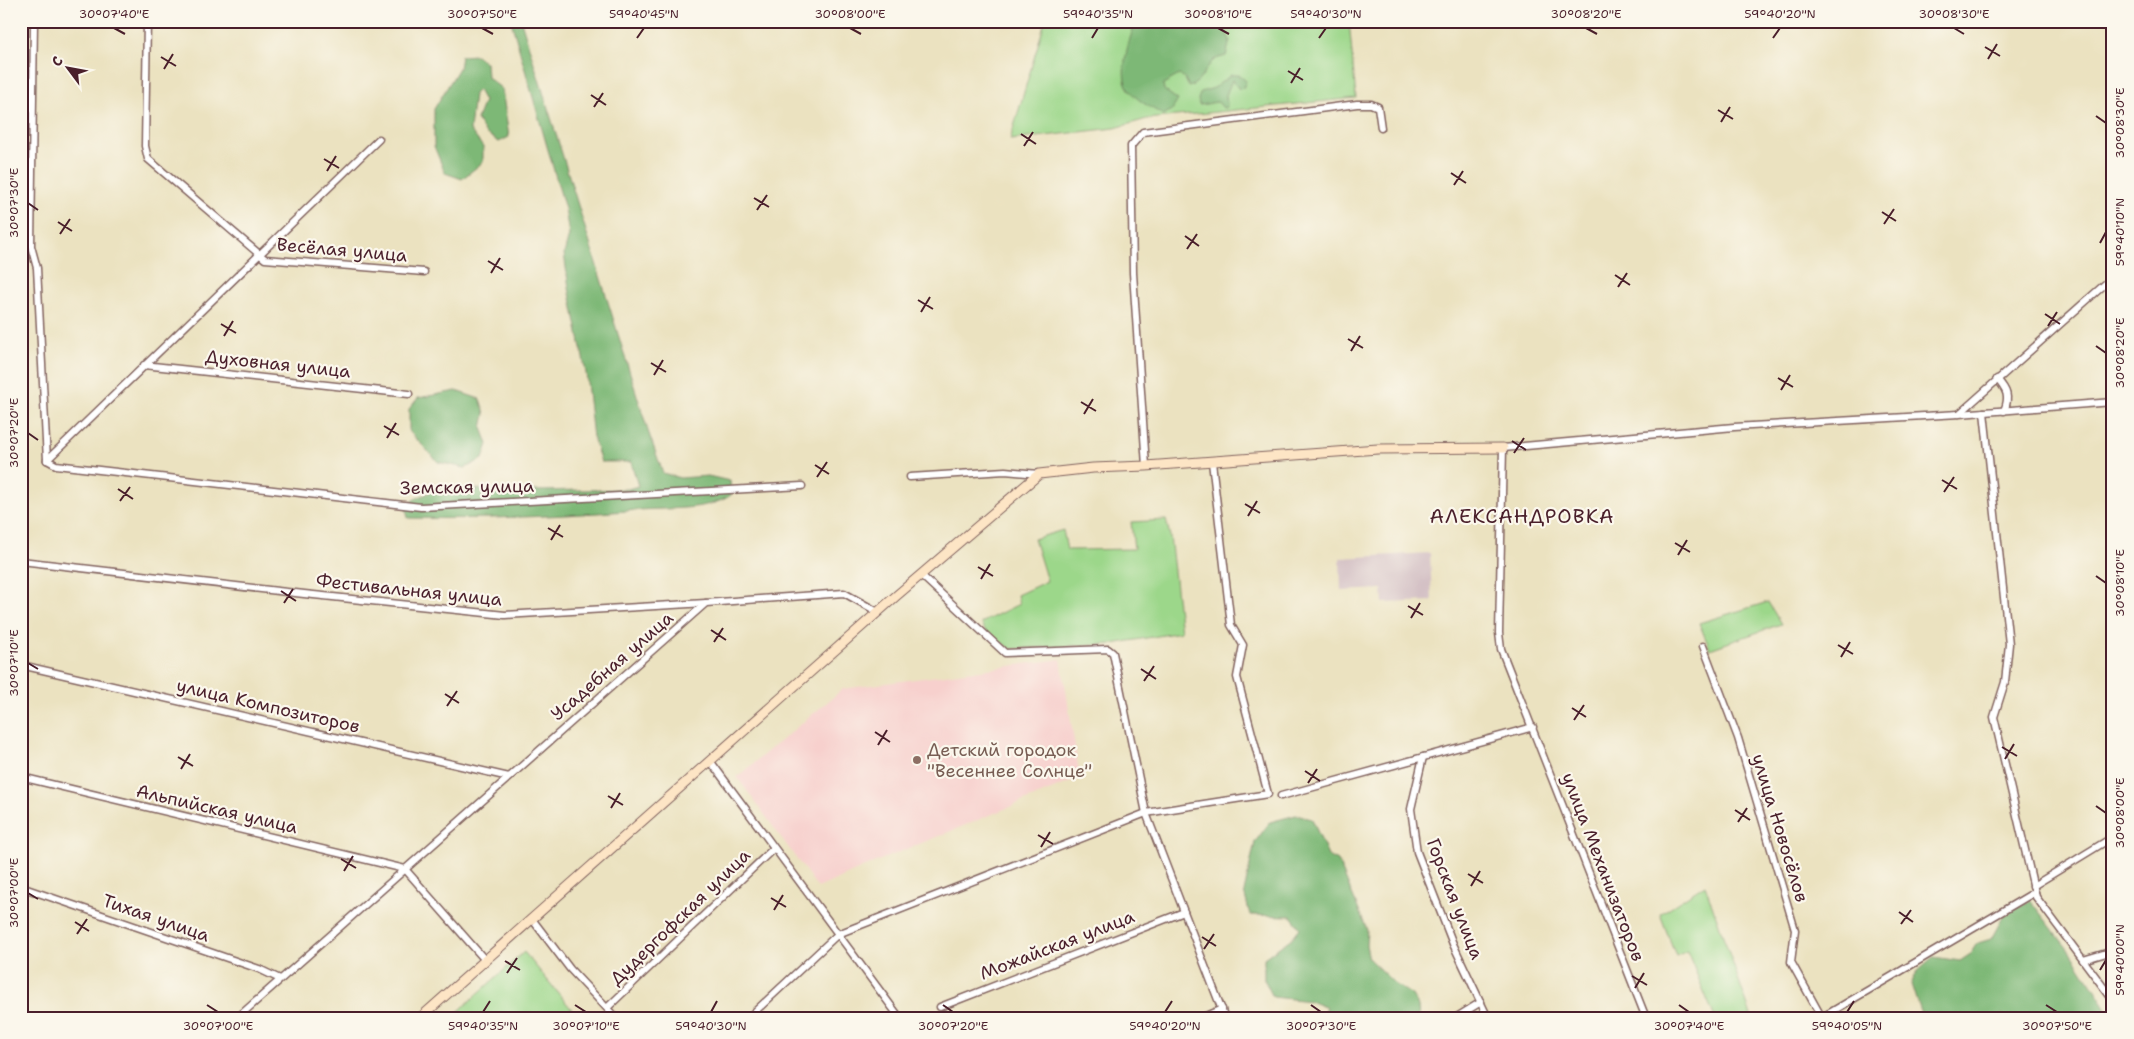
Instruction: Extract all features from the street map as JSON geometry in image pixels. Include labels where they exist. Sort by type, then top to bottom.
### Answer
[{"type":"street","points":[[34,21],[31,246],[37,268],[47,460]]},
{"type":"street","points":[[148,21],[145,146],[148,159],[259,254]]},
{"type":"street","points":[[1146,466],[1133,273],[1131,146],[1143,132],[1357,104],[1371,104],[1378,107],[1382,128]]},
{"type":"street","points":[[47,460],[378,139]]},
{"type":"street","name":"Весёлая улица","points":[[259,254],[265,259],[424,272]]},
{"type":"street","points":[[1959,414],[2113,277]]},
{"type":"street","name":"Духовная улица","points":[[144,365],[409,394]]},
{"type":"street","points":[[1997,380],[2007,393],[2008,401],[2004,411]]},
{"type":"street","points":[[910,477],[1005,471],[1040,474],[1093,468],[1212,462],[1378,449],[1503,448],[1734,428],[2004,411],[2113,402]]},
{"type":"street","points":[[1984,412],[2009,644],[2005,682],[1994,717],[2036,897],[2113,1000]]},
{"type":"street","name":"улица Механизаторов","points":[[1503,448],[1499,634],[1501,649],[1646,1018]]},
{"type":"street","name":"Земская улица","points":[[47,460],[56,465],[421,507],[802,486]]},
{"type":"street","points":[[748,1018],[838,934],[1146,814],[1268,794],[1237,677],[1243,646],[1231,625],[1212,462]]},
{"type":"street","points":[[420,1018],[921,574],[1040,474]]},
{"type":"street","name":"Фестивальная улица","points":[[21,561],[304,594],[505,614],[706,603]]},
{"type":"street","points":[[921,574],[1005,653],[1108,649],[1113,653],[1146,814],[1226,1018]]},
{"type":"street","points":[[706,603],[844,593],[878,612]]},
{"type":"street","name":"Усадебная улица","points":[[237,1018],[706,603]]},
{"type":"street","name":"улица Новосёлов","points":[[1703,646],[1738,738],[1795,930],[1791,962],[1822,1018]]},
{"type":"street","name":"улица Композиторов","points":[[21,665],[509,777]]},
{"type":"street","points":[[1281,796],[1533,727]]},
{"type":"street","name":"Горская улица","points":[[1423,757],[1411,809],[1417,852],[1453,944],[1488,1018]]},
{"type":"street","points":[[711,762],[900,1018]]},
{"type":"street","name":"Альпийская улица","points":[[21,777],[406,869]]},
{"type":"street","points":[[1822,1018],[2034,889],[2113,837]]},
{"type":"street","name":"Дудергофская улица","points":[[607,1008],[774,848]]},
{"type":"street","points":[[406,869],[485,960]]},
{"type":"street","name":"Тихая улица","points":[[21,887],[259,969],[280,979]]},
{"type":"street","name":"Можайская улица","points":[[940,1007],[1184,912]]},
{"type":"street","points":[[532,919],[570,969],[616,1018]]},
{"type":"street","points":[[2083,960],[2113,951]]},
{"type":"street","points":[[1455,1018],[1481,1002]]},
{"type":"street","points":[[1201,1018],[1222,1009]]},
{"type":"street","points":[[21,1016],[26,1018]]},
{"type":"shaded area","points":[[1430,553],[1432,601],[1383,603],[1382,589],[1341,591],[1340,558]]},
{"type":"shaded area","name":"Детский городок \"Весеннее Солнце\"","points":[[1061,659],[1080,778],[873,863],[818,888],[737,777],[843,689]]},
{"type":"green space","points":[[511,21],[521,21],[648,431],[663,473],[680,478],[708,476],[730,481],[731,495],[722,500],[687,508],[495,518],[408,518],[406,508],[413,500],[439,488],[535,491],[628,489],[638,486],[631,462],[601,462],[593,438],[586,373],[564,254],[569,235],[565,209]]},
{"type":"green space","points":[[1045,21],[1349,21],[1356,98],[1147,119],[1115,128],[1010,140]]},
{"type":"green space","points":[[1136,21],[1220,21],[1230,40],[1226,56],[1214,60],[1194,85],[1189,87],[1184,77],[1179,75],[1163,84],[1164,90],[1178,100],[1172,110],[1163,115],[1143,103],[1127,86],[1124,71],[1126,54]]},
{"type":"green space","points":[[476,55],[486,63],[487,77],[502,89],[509,137],[499,142],[485,133],[477,119],[484,101],[478,90],[474,94],[470,130],[483,147],[483,162],[462,179],[445,173],[434,146],[434,109],[459,68],[461,56]]},
{"type":"green space","points":[[1231,75],[1239,75],[1246,81],[1243,88],[1239,89],[1232,80],[1226,95],[1227,107],[1223,108],[1218,102],[1199,105],[1198,99],[1201,92],[1214,88]]},
{"type":"green space","points":[[456,391],[480,399],[485,414],[482,428],[488,444],[483,459],[465,468],[438,462],[409,431],[409,409],[418,398]]},
{"type":"green space","points":[[1166,520],[1170,536],[1181,632],[1112,644],[1011,649],[986,632],[981,623],[1019,604],[1017,595],[1047,581],[1034,539],[1063,530],[1067,550],[1134,549],[1131,522]]},
{"type":"green space","points":[[1768,602],[1781,624],[1710,649],[1699,623]]},
{"type":"green space","points":[[1296,815],[1312,819],[1328,856],[1338,861],[1367,930],[1366,945],[1369,959],[1395,984],[1412,995],[1418,1006],[1419,1018],[1322,1018],[1327,1008],[1310,1001],[1273,997],[1264,979],[1264,958],[1292,938],[1300,928],[1291,916],[1250,915],[1244,892],[1255,842],[1270,822]]},
{"type":"green space","points":[[1705,885],[1752,1018],[1715,1018],[1687,951],[1676,956],[1660,914]]},
{"type":"green space","points":[[2030,900],[2074,957],[2113,1018],[2005,1018],[2003,1014],[1996,1018],[1924,1018],[1911,984],[1917,972],[1934,957],[1960,961],[1972,953],[1978,943],[1991,939],[2003,917]]},
{"type":"green space","points":[[524,952],[579,1018],[451,1018]]},
{"type":"place","name":"Детский городок \"Весеннее Солнце\"","points":[[917,760]]},
{"type":"district","name":"АЛЕКСАНДРОВКА","points":[[1522,516]]}]
